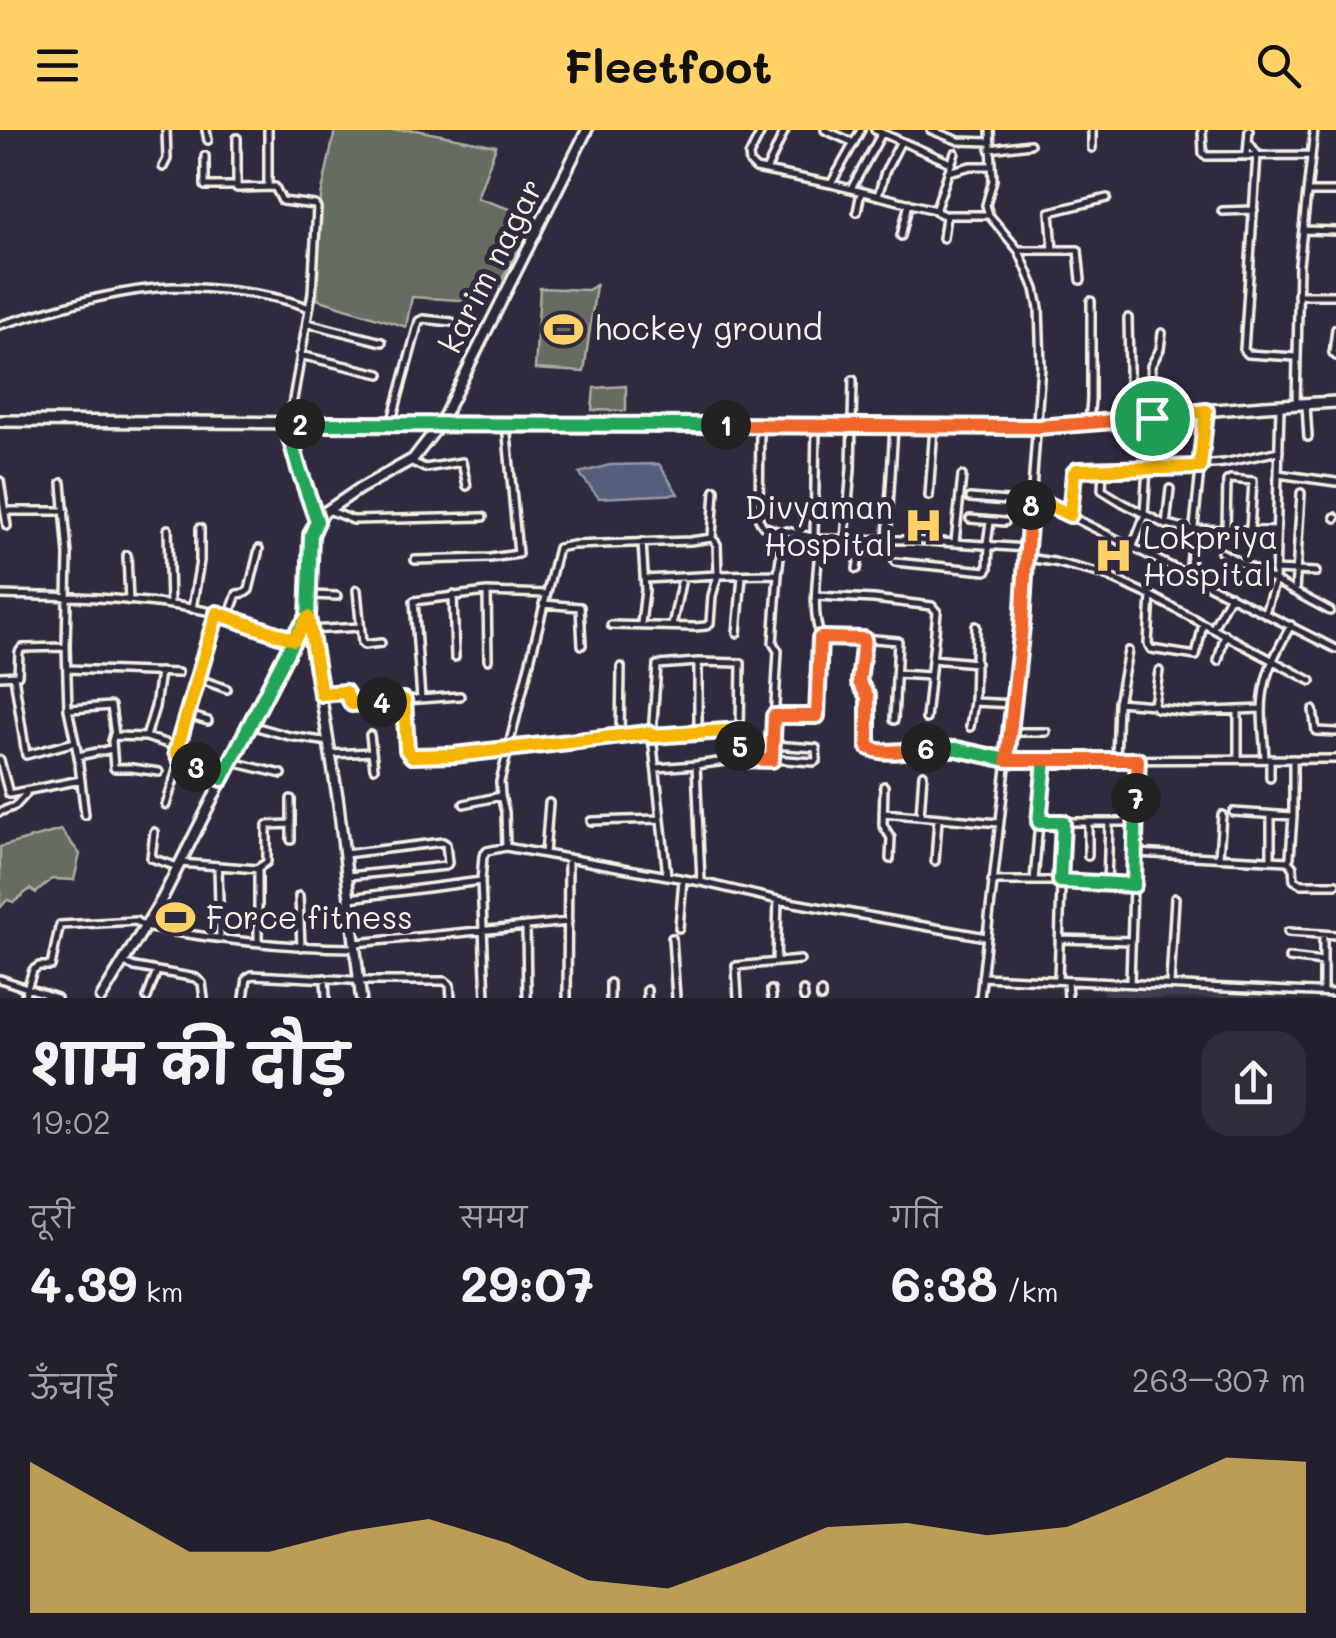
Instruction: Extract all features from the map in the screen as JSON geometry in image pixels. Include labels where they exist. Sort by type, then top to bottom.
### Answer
[{"type":"main road","points":[[0,421],[1038,427],[1336,402]]},
{"type":"street","points":[[164,167],[166,130]]},
{"type":"street","points":[[206,130],[208,140]]},
{"type":"street","points":[[268,130],[268,187]]},
{"type":"street","name":"karim nagar","points":[[417,464],[587,130]]},
{"type":"street","points":[[762,130],[749,160],[753,168],[831,184],[944,215],[989,214]]},
{"type":"street","points":[[766,171],[785,130]]},
{"type":"street","points":[[825,130],[854,143]]},
{"type":"street","points":[[831,184],[860,130]]},
{"type":"street","points":[[931,130],[958,141],[990,146],[1030,144]]},
{"type":"street","points":[[980,998],[1022,626],[1041,366],[1035,288],[1018,250],[986,205],[992,180],[990,130]]},
{"type":"street","points":[[1092,130],[1092,148]]},
{"type":"street","points":[[1202,130],[1206,156],[1311,155]]},
{"type":"street","points":[[1247,154],[1249,130]]},
{"type":"street","points":[[1308,437],[1296,357],[1302,230],[1314,130]]},
{"type":"street","points":[[851,189],[878,132],[952,163]]},
{"type":"street","points":[[236,186],[237,138]]},
{"type":"street","points":[[1248,141],[1257,154],[1244,350],[1248,354],[1296,357]]},
{"type":"street","points":[[878,196],[900,142]]},
{"type":"street","points":[[936,210],[955,153]]},
{"type":"street","points":[[205,156],[205,186],[277,188],[282,200],[318,208],[309,308],[288,424],[317,521]]},
{"type":"street","points":[[948,172],[991,166]]},
{"type":"street","points":[[856,212],[861,192]]},
{"type":"street","points":[[1307,192],[1336,192]]},
{"type":"street","points":[[1054,250],[1048,213],[1108,198]]},
{"type":"street","points":[[901,236],[909,204]]},
{"type":"street","points":[[1222,210],[1254,210]]},
{"type":"street","points":[[943,238],[944,215]]},
{"type":"street","points":[[1302,230],[1336,232]]},
{"type":"street","points":[[1018,250],[1078,250],[1082,280]]},
{"type":"street","points":[[0,325],[135,291],[178,287],[252,293],[309,308]]},
{"type":"street","points":[[1298,295],[1336,296]]},
{"type":"street","points":[[1089,424],[1090,302]]},
{"type":"street","points":[[1128,318],[1130,420]]},
{"type":"street","points":[[391,424],[419,321],[452,322]]},
{"type":"street","points":[[306,323],[382,342]]},
{"type":"street","points":[[1336,329],[1332,353],[1336,356]]},
{"type":"street","points":[[1152,418],[1151,366],[1162,334]]},
{"type":"street","points":[[300,355],[380,374]]},
{"type":"street","points":[[845,539],[854,380]]},
{"type":"street","points":[[1265,612],[1275,580],[1280,405]]},
{"type":"street","points":[[1189,574],[1206,411]]},
{"type":"street","points":[[415,560],[518,554],[506,424]]},
{"type":"street","points":[[760,425],[759,518],[763,526],[817,538],[1026,548]]},
{"type":"street","points":[[774,716],[817,716],[820,638],[816,426]]},
{"type":"street","points":[[886,539],[894,427]]},
{"type":"street","points":[[929,496],[934,427]]},
{"type":"street","points":[[1070,515],[1075,472],[1200,466],[1278,451]]},
{"type":"street","points":[[361,998],[345,854],[308,617],[311,535],[317,521],[334,513],[380,476],[417,464],[462,462],[467,486]]},
{"type":"street","points":[[1133,546],[1144,514],[1147,467]]},
{"type":"street","points":[[1103,469],[1102,490],[1166,525],[1276,530]]},
{"type":"street","points":[[1278,474],[1336,482]]},
{"type":"street","points":[[955,542],[962,476]]},
{"type":"street","points":[[1226,529],[1230,479],[1253,481],[1250,530]]},
{"type":"street","points":[[0,481],[7,526]]},
{"type":"street","points":[[62,482],[68,555],[68,709],[84,815]]},
{"type":"street","points":[[1168,524],[1170,489]]},
{"type":"street","points":[[611,625],[709,625],[718,576],[716,544],[712,538],[714,490]]},
{"type":"street","points":[[1296,592],[1301,493]]},
{"type":"street","points":[[970,498],[1032,500],[1070,515],[1336,649]]},
{"type":"street","points":[[5,511],[65,511]]},
{"type":"street","points":[[334,513],[353,520],[483,517]]},
{"type":"street","points":[[970,520],[1005,522]]},
{"type":"street","points":[[895,562],[986,571],[990,521]]},
{"type":"street","points":[[192,609],[200,561],[200,528]]},
{"type":"street","points":[[168,529],[170,605]]},
{"type":"street","points":[[772,760],[778,651],[772,644],[783,533]]},
{"type":"street","points":[[506,847],[500,782],[558,548],[712,538]]},
{"type":"street","points":[[857,569],[862,538]]},
{"type":"street","points":[[641,624],[642,541]]},
{"type":"street","points":[[229,616],[237,594],[249,590],[258,549]]},
{"type":"street","points":[[1221,552],[1330,611]]},
{"type":"street","points":[[127,555],[129,602]]},
{"type":"street","points":[[1026,558],[1096,572],[1151,596],[1312,681]]},
{"type":"street","points":[[1275,570],[1316,572]]},
{"type":"street","points":[[644,578],[778,574]]},
{"type":"street","points":[[737,633],[742,575]]},
{"type":"street","points":[[672,626],[682,583]]},
{"type":"street","points":[[357,590],[363,644],[381,644]]},
{"type":"street","points":[[421,699],[414,601],[487,592],[546,594]]},
{"type":"street","points":[[487,592],[488,660]]},
{"type":"street","points":[[0,595],[170,605],[229,616],[294,640]]},
{"type":"street","points":[[453,595],[455,657]]},
{"type":"street","points":[[1213,628],[1230,595]]},
{"type":"street","points":[[309,596],[337,596]]},
{"type":"street","points":[[817,596],[932,606],[937,612],[926,719]]},
{"type":"street","points":[[1151,596],[1151,649],[1196,656],[1203,623]]},
{"type":"street","points":[[544,604],[580,608],[582,644]]},
{"type":"street","points":[[217,613],[177,756],[222,779]]},
{"type":"street","points":[[102,998],[179,865],[308,617]]},
{"type":"street","points":[[1270,778],[1262,710],[1264,686],[1291,625]]},
{"type":"street","points":[[970,726],[976,626]]},
{"type":"street","points":[[310,630],[360,627]]},
{"type":"street","points":[[1218,661],[1225,634]]},
{"type":"street","points":[[820,638],[898,642],[894,720]]},
{"type":"street","points":[[864,639],[859,682],[868,697],[869,749],[957,749],[1007,760],[1336,759]]},
{"type":"street","points":[[0,676],[19,673],[22,648],[66,647]]},
{"type":"street","points":[[1116,760],[1118,702],[1128,652]]},
{"type":"street","points":[[932,660],[976,663]]},
{"type":"street","points":[[698,662],[698,733]]},
{"type":"street","points":[[668,876],[652,736],[656,665],[742,663],[740,759]]},
{"type":"street","points":[[66,668],[178,673]]},
{"type":"street","points":[[620,736],[622,668]]},
{"type":"street","points":[[1158,671],[1156,708],[1175,712],[1262,710]]},
{"type":"street","points":[[146,737],[160,672]]},
{"type":"street","points":[[897,674],[930,676]]},
{"type":"street","points":[[14,676],[26,754],[75,742]]},
{"type":"street","points":[[198,679],[226,689]]},
{"type":"street","points":[[321,694],[345,692],[352,704],[460,696]]},
{"type":"street","points":[[404,700],[407,750],[412,756],[454,755],[648,733],[652,736],[740,730]]},
{"type":"street","points":[[974,702],[1014,704]]},
{"type":"street","points":[[1118,702],[1154,704]]},
{"type":"street","points":[[68,709],[111,706],[114,768],[159,772]]},
{"type":"street","points":[[1238,710],[1238,759]]},
{"type":"street","points":[[1314,710],[1316,730],[1336,732]]},
{"type":"street","points":[[188,714],[208,721]]},
{"type":"street","points":[[250,725],[328,742]]},
{"type":"street","points":[[1010,732],[1046,732]]},
{"type":"street","points":[[114,734],[120,738],[146,737],[178,747]]},
{"type":"street","points":[[370,735],[374,768]]},
{"type":"street","points":[[656,768],[740,759],[817,760],[816,748],[773,745]]},
{"type":"street","points":[[78,756],[112,750]]},
{"type":"street","points":[[330,754],[372,752]]},
{"type":"street","points":[[1288,860],[1293,759]]},
{"type":"street","points":[[0,760],[9,794],[81,780]]},
{"type":"street","points":[[166,804],[180,760]]},
{"type":"street","points":[[1034,881],[1045,760]]},
{"type":"street","points":[[1130,982],[1138,760]]},
{"type":"street","points":[[231,762],[282,774]]},
{"type":"street","points":[[696,765],[701,882]]},
{"type":"street","points":[[920,816],[923,774]]},
{"type":"street","points":[[884,786],[884,827],[891,838],[890,859]]},
{"type":"street","points":[[0,812],[15,806],[28,792]]},
{"type":"street","points":[[464,804],[501,796]]},
{"type":"street","points":[[290,799],[292,840]]},
{"type":"street","points":[[545,854],[549,803]]},
{"type":"street","points":[[1233,812],[1293,816]]},
{"type":"street","points":[[883,814],[999,823]]},
{"type":"street","points":[[1220,856],[1222,815]]},
{"type":"street","points":[[1271,815],[1271,860]]},
{"type":"street","points":[[935,861],[938,818]]},
{"type":"street","points":[[591,821],[661,819]]},
{"type":"street","points":[[1039,822],[1135,822]]},
{"type":"street","points":[[1058,980],[1063,822]]},
{"type":"street","points":[[1088,822],[1088,856]]},
{"type":"street","points":[[1106,884],[1109,822]]},
{"type":"street","points":[[154,832],[151,858],[179,865],[258,868],[267,862],[267,825],[291,824]]},
{"type":"street","points":[[345,854],[446,844],[446,866],[348,876]]},
{"type":"street","points":[[486,998],[481,880],[484,853],[506,847],[986,936]]},
{"type":"street","points":[[1135,853],[1288,860]]},
{"type":"street","points":[[567,998],[568,858]]},
{"type":"street","points":[[1288,860],[1294,880],[1301,884],[1336,884]]},
{"type":"street","points":[[218,867],[220,939]]},
{"type":"street","points":[[258,868],[258,942]]},
{"type":"street","points":[[679,928],[683,879]]},
{"type":"street","points":[[350,898],[481,880]]},
{"type":"street","points":[[992,881],[1134,885]]},
{"type":"street","points":[[299,896],[302,947]]},
{"type":"street","points":[[1170,984],[1174,898]]},
{"type":"street","points":[[776,962],[778,900]]},
{"type":"street","points":[[24,998],[35,967],[51,966],[59,926],[136,920],[144,928],[302,947],[356,946],[568,922]]},
{"type":"street","points":[[526,926],[527,998]]},
{"type":"street","points":[[1288,932],[1336,935]]},
{"type":"street","points":[[1323,934],[1323,992]]},
{"type":"street","points":[[672,938],[676,998]]},
{"type":"street","points":[[1059,940],[1132,941]]},
{"type":"street","points":[[1288,958],[1323,962]]},
{"type":"street","points":[[738,998],[736,966],[800,960]]},
{"type":"street","points":[[122,962],[135,968],[196,978],[202,984],[204,998]]},
{"type":"street","points":[[147,998],[157,971]]},
{"type":"street","points":[[244,998],[249,976],[445,980],[450,984],[451,998]]},
{"type":"street","points":[[0,978],[56,998]]},
{"type":"street","points":[[324,978],[326,998]]},
{"type":"street","points":[[982,978],[1336,993]]},
{"type":"street","points":[[1067,980],[1068,998]]},
{"type":"street","points":[[610,982],[610,998]]},
{"type":"street","points":[[771,990],[772,998]]},
{"type":"shaded area","points":[[335,130],[416,130],[496,146],[477,198],[537,218],[489,302],[412,297],[406,327],[317,299],[321,197]]},
{"type":"shaded area","name":"hockey ground","points":[[596,285],[584,372],[535,369],[540,288],[588,290]]},
{"type":"shaded area","points":[[626,386],[626,411],[592,410],[594,388]]},
{"type":"shaded area","points":[[61,830],[80,854],[74,880],[52,879],[36,893],[30,889],[14,902],[7,900],[0,908],[0,847]]},
{"type":"shaded area","points":[[1103,989],[1284,998],[1103,998]]},
{"type":"water","points":[[659,464],[678,494],[599,498],[579,473],[610,465]]},
{"type":"place","name":"hockey ground","points":[[564,329]]},
{"type":"place","name":"Divyaman Hospital","points":[[923,526]]},
{"type":"place","name":"Lokpriya Hospital","points":[[1113,556]]},
{"type":"place","name":"Force fitness","points":[[176,918]]},
{"type":"route","points":[[1152,418],[1038,427],[286,424],[317,521],[311,535],[308,617],[222,779],[177,756],[217,613],[294,640],[308,617],[321,694],[345,692],[350,704],[404,700],[407,750],[412,756],[454,755],[648,733],[652,736],[740,730],[740,759],[772,760],[774,716],[815,718],[818,714],[820,638],[864,639],[859,682],[868,697],[869,749],[957,749],[1007,760],[1045,760],[1039,822],[1063,822],[1060,881],[1134,885],[1138,760],[1007,760],[1032,497],[1070,515],[1077,470],[1200,467],[1206,411],[1152,418]]}]
